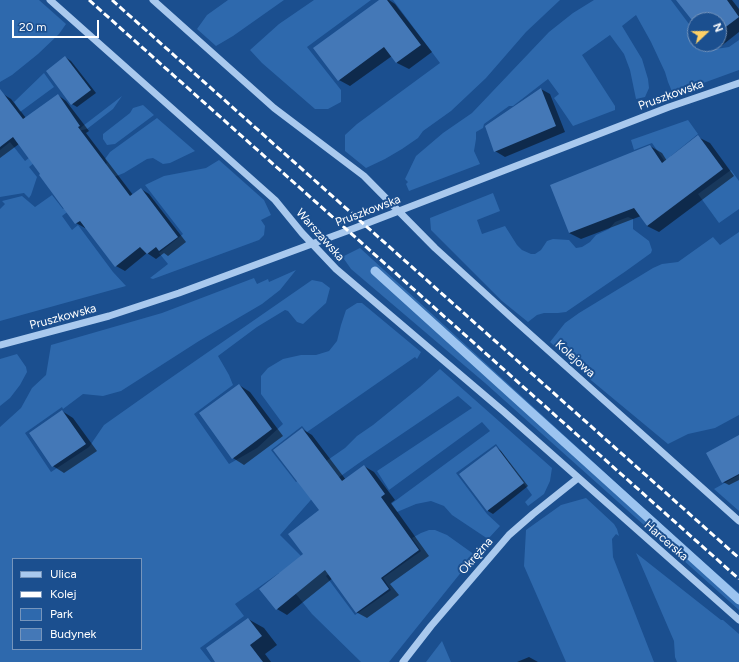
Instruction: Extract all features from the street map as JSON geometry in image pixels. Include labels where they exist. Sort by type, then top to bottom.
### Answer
[{"type":"street","name":"Warszawska","points":[[50,0],[275,200],[312,244],[336,269],[476,388],[578,478]]},
{"type":"street","points":[[153,0],[274,108],[364,176],[398,211]]},
{"type":"street","name":"Pruszkowska","points":[[0,345],[63,329],[151,303],[312,244],[662,110],[739,83]]},
{"type":"street","name":"Kolejowa","points":[[398,211],[435,248],[739,521]]},
{"type":"street","name":"Harcerska","points":[[578,478],[739,620]]},
{"type":"street","name":"Okrężna","points":[[403,662],[431,626],[509,535],[578,478]]},
{"type":"green space","points":[[0,0],[39,0],[66,24],[59,34],[38,54],[12,75],[0,82]]},
{"type":"green space","points":[[228,0],[284,0],[233,36],[216,46],[197,29],[207,15]]},
{"type":"green space","points":[[314,0],[371,0],[307,47],[341,90],[341,102],[328,109],[315,109],[262,63],[250,50],[279,24]]},
{"type":"green space","points":[[393,0],[560,0],[526,32],[486,78],[451,111],[423,131],[418,138],[402,149],[366,168],[345,151],[345,135],[357,124],[440,63]]},
{"type":"green space","points":[[594,0],[671,0],[687,21],[687,52],[727,52],[727,47],[739,40],[739,70],[673,94],[665,72],[651,42],[636,15],[622,26],[642,59],[649,88],[645,97],[636,99],[630,70],[624,54],[610,35],[582,55],[615,106],[615,110],[573,126],[554,98],[559,94],[548,79],[513,106],[509,106],[484,124],[483,128],[476,132],[474,151],[480,164],[409,191],[406,184],[408,182],[405,179],[416,156],[443,133],[472,113],[549,32],[573,13]]},
{"type":"green space","points":[[44,73],[54,87],[20,112],[14,102]]},
{"type":"green space","points":[[122,96],[113,109],[87,129],[78,131],[62,142]]},
{"type":"green space","points":[[143,105],[154,115],[115,144],[107,145],[103,139],[103,134],[130,113],[133,108]]},
{"type":"green space","points":[[157,118],[195,151],[170,163],[163,164],[153,158],[147,159],[124,173],[114,177],[62,216],[72,230],[78,225],[113,272],[126,286],[0,321],[0,209],[5,204],[2,201],[22,196],[35,207],[52,195],[63,209],[98,184],[91,175],[107,163],[105,159],[110,152]]},
{"type":"green space","points":[[688,120],[698,134],[671,156],[685,191],[652,143],[634,150],[631,140]]},
{"type":"green space","points":[[10,142],[25,161],[34,154],[38,160],[29,167],[37,177],[29,198],[24,193],[0,197],[0,150]]},
{"type":"green space","points":[[219,160],[264,200],[271,215],[261,220],[265,226],[264,235],[259,240],[153,279],[150,278],[168,264],[159,253],[183,234],[145,185],[164,176],[206,168]]},
{"type":"green space","points":[[731,170],[739,181],[739,209],[719,223],[698,194]]},
{"type":"green space","points":[[493,193],[500,211],[477,220],[482,234],[505,226],[517,245],[522,250],[531,254],[535,254],[541,250],[547,241],[553,239],[569,240],[576,248],[582,247],[590,242],[596,235],[609,229],[615,222],[628,217],[633,219],[633,229],[649,241],[652,250],[651,253],[566,312],[544,313],[537,315],[528,322],[502,301],[431,230],[430,218]]},
{"type":"green space","points":[[739,232],[739,415],[715,428],[688,434],[668,444],[592,381],[550,342],[565,323],[653,268],[662,264],[678,262],[713,237],[720,245]]},
{"type":"green space","points":[[360,248],[686,547],[739,593],[739,610],[485,383],[351,269],[344,259],[344,256]]},
{"type":"green space","points":[[296,270],[280,290],[262,304],[199,341],[121,391],[103,396],[83,394],[63,409],[62,407],[25,433],[51,472],[89,447],[104,425],[312,280],[322,282],[330,288],[326,303],[303,324],[297,322],[288,311],[285,310],[257,327],[218,356],[233,385],[194,414],[229,464],[257,448],[283,424],[261,394],[261,376],[268,368],[283,359],[301,355],[316,355],[329,351],[337,341],[346,310],[357,303],[362,303],[421,352],[417,359],[415,357],[307,432],[302,426],[271,450],[296,482],[345,448],[357,436],[373,425],[440,369],[552,468],[550,481],[544,494],[528,506],[525,502],[532,495],[496,444],[456,473],[487,514],[500,526],[488,539],[452,515],[444,506],[431,501],[416,504],[397,512],[391,504],[490,431],[482,422],[389,490],[377,471],[472,408],[458,396],[317,493],[280,535],[301,556],[393,514],[400,523],[326,576],[355,615],[391,590],[383,578],[421,551],[412,538],[421,533],[429,530],[435,530],[447,535],[475,555],[389,662],[361,662],[312,614],[279,573],[235,604],[244,616],[200,648],[211,662],[0,662],[0,427],[21,408],[32,388],[46,375],[51,345],[162,313],[254,278],[257,284],[268,279],[269,282]]},
{"type":"green space","points":[[17,354],[26,367],[27,372],[20,385],[10,398],[0,406],[0,359]]},
{"type":"green space","points":[[739,475],[739,511],[714,489]]},
{"type":"green space","points":[[586,498],[614,524],[617,529],[619,536],[616,534],[612,539],[613,557],[654,662],[566,662],[524,566],[526,530],[561,505]]},
{"type":"green space","points":[[636,553],[739,634],[739,662],[677,662],[675,657],[674,641]]},
{"type":"green space","points":[[442,641],[451,662],[426,662]]},
{"type":"building","points":[[379,0],[387,0],[421,45],[396,63],[384,47],[338,81],[313,48]]},
{"type":"building","points":[[676,0],[727,0],[739,17],[727,26],[727,12],[687,12],[687,14]]},
{"type":"building","points":[[65,56],[91,90],[71,105],[46,71]]},
{"type":"building","points":[[541,88],[556,126],[494,152],[485,126]]},
{"type":"building","points":[[0,89],[23,119],[58,94],[80,126],[78,127],[130,196],[141,188],[178,237],[159,251],[156,247],[147,254],[140,247],[115,267],[80,221],[75,224],[13,137],[0,147]]},
{"type":"building","points":[[698,135],[723,169],[647,226],[634,208],[569,233],[550,185],[650,145],[662,163]]},
{"type":"building","points":[[239,384],[272,429],[232,459],[199,413]]},
{"type":"building","points":[[62,410],[86,444],[52,467],[29,433]]},
{"type":"building","points":[[302,428],[342,481],[364,465],[385,494],[381,497],[419,550],[381,578],[389,589],[356,613],[325,570],[276,610],[259,589],[303,554],[288,534],[319,510],[273,450]]},
{"type":"building","points":[[739,435],[739,474],[722,483],[706,453]]},
{"type":"building","points":[[496,446],[524,483],[487,511],[459,474]]},
{"type":"building","points":[[248,618],[262,636],[250,645],[263,662],[215,662],[206,648]]},
{"type":"waterway","points":[[375,271],[739,600]]},
{"type":"railway","points":[[89,0],[739,579]]},
{"type":"railway","points":[[112,0],[739,558]]}]
